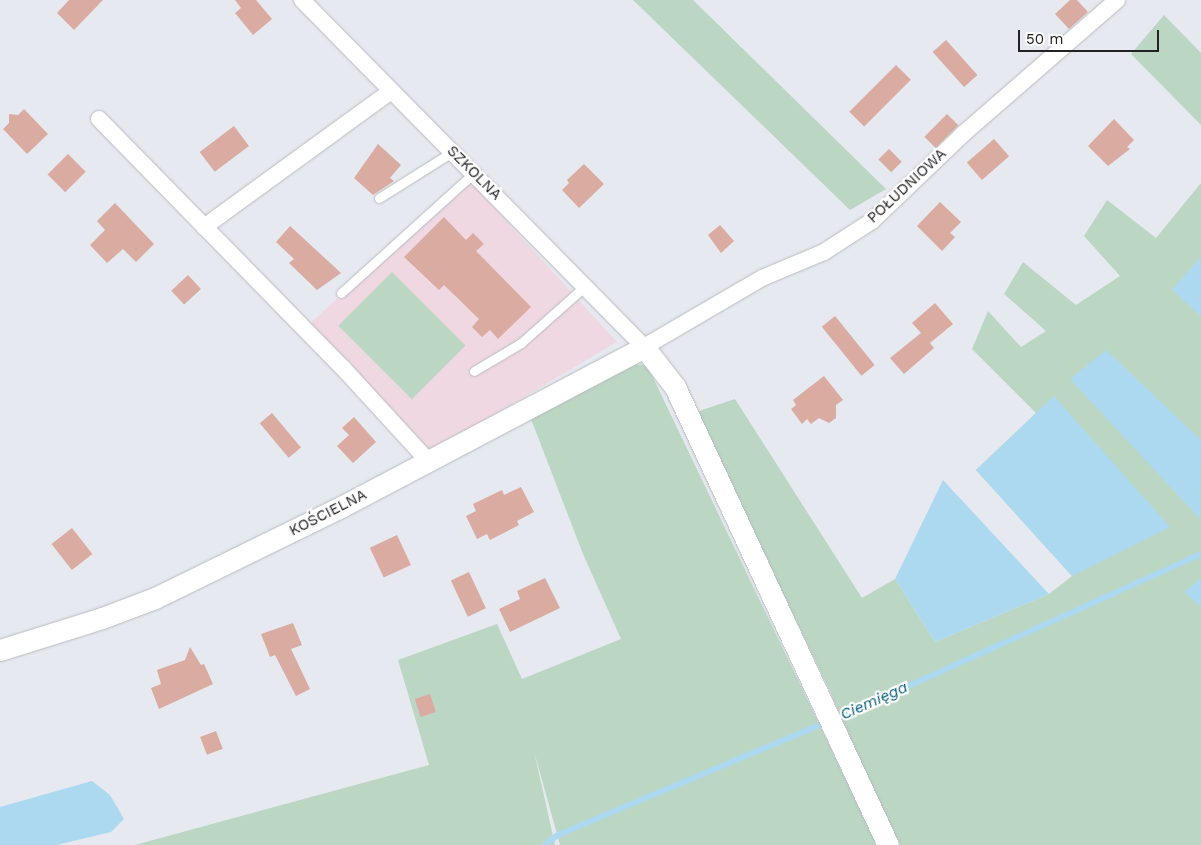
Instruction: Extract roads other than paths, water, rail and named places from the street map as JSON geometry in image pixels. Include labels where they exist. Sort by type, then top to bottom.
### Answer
[{"type":"street","name":"SZKOLNA","points":[[302,0],[644,347]]},
{"type":"street","name":"POŁUDNIOWA","points":[[644,347],[762,278],[824,252],[872,221],[963,134],[1117,0]]},
{"type":"street","points":[[204,227],[391,91]]},
{"type":"street","points":[[99,119],[343,368],[429,462]]},
{"type":"street","points":[[644,347],[675,387],[888,845]]},
{"type":"street","name":"KOŚCIELNA","points":[[0,650],[102,618],[155,598],[429,462],[644,347]]},
{"type":"lane","points":[[379,198],[452,152]]},
{"type":"lane","points":[[340,294],[474,174]]},
{"type":"lane","points":[[474,371],[521,343],[585,286]]},
{"type":"water","points":[[1201,257],[1201,317],[1172,289]]},
{"type":"water","points":[[1106,350],[1201,440],[1200,519],[1070,379]]},
{"type":"water","points":[[1054,396],[1170,527],[1072,576],[976,470]]},
{"type":"water","points":[[943,480],[1049,594],[935,642],[895,579]]},
{"type":"water","points":[[1201,578],[1201,607],[1184,592]]},
{"type":"water","points":[[92,781],[110,795],[124,819],[111,832],[57,845],[0,845],[0,807]]},
{"type":"waterway","name":"Ciemięga","points":[[545,845],[558,835],[860,708],[1201,554]]}]
